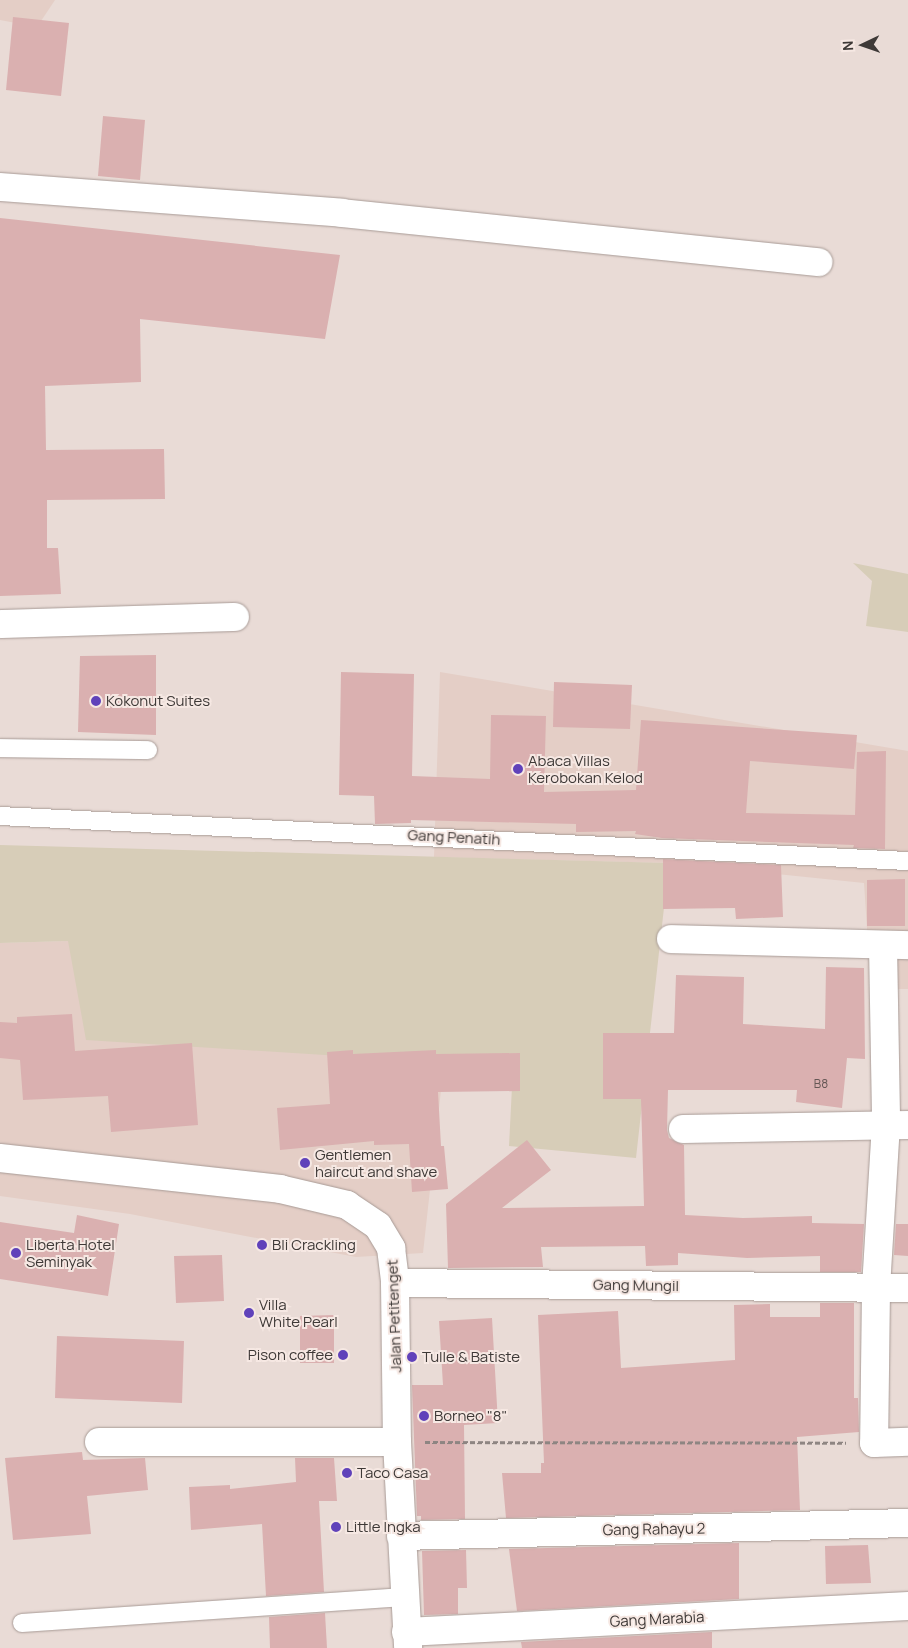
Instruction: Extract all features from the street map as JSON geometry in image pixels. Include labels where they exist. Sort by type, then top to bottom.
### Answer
[{"type":"street","points":[[0,187],[342,212],[818,262]]},
{"type":"street","points":[[0,624],[235,617]]},
{"type":"street","points":[[671,938],[896,945],[897,1125],[876,1289],[874,1443],[908,1442]]},
{"type":"street","points":[[683,1129],[897,1125]]},
{"type":"street","name":"Jalan Petitenget","points":[[0,1158],[280,1189],[346,1205],[367,1216],[387,1239],[395,1283],[397,1442],[407,1640]]},
{"type":"street","name":"Gang Mungil","points":[[395,1283],[908,1288]]},
{"type":"street","points":[[99,1442],[397,1442]]},
{"type":"street","name":"Gang Rahayu 2","points":[[401,1536],[908,1523]]},
{"type":"street","name":"Gang Marabia","points":[[407,1640],[908,1606]]},
{"type":"lane","points":[[0,748],[148,750]]},
{"type":"lane","name":"Gang Penatih","points":[[0,816],[908,861]]},
{"type":"lane","points":[[22,1623],[404,1597]]},
{"type":"path","points":[[397,1442],[874,1443]]},
{"type":"shaded area","points":[[0,0],[55,0],[37,27],[0,20]]},
{"type":"shaded area","points":[[853,563],[908,574],[908,632],[866,626],[872,581]]},
{"type":"shaded area","points":[[440,672],[908,751],[908,989],[871,989],[864,883],[669,863],[434,857]]},
{"type":"shaded area","points":[[0,845],[669,863],[636,1158],[509,1146],[513,1067],[86,1040],[68,941],[0,943]]},
{"type":"shaded area","points":[[68,941],[444,1063],[423,1253],[356,1257],[130,1214],[0,1196],[0,943]]},
{"type":"building","points":[[13,17],[69,23],[61,96],[6,90]]},
{"type":"building","points":[[103,116],[145,120],[140,180],[98,176]]},
{"type":"building","points":[[0,218],[340,255],[325,339],[140,319],[141,382],[45,386],[46,450],[164,449],[165,499],[47,500],[47,548],[58,548],[61,594],[0,596]]},
{"type":"building","points":[[156,655],[156,735],[78,732],[80,656]]},
{"type":"building","points":[[341,672],[414,674],[412,776],[490,779],[491,715],[546,716],[544,792],[636,790],[641,720],[857,735],[854,769],[750,761],[746,813],[855,815],[857,752],[886,751],[885,849],[853,848],[854,845],[662,838],[635,834],[636,831],[576,832],[576,824],[411,820],[411,823],[375,824],[374,796],[339,795]]},
{"type":"building","points":[[554,682],[632,685],[630,729],[553,727]]},
{"type":"building","points":[[663,859],[781,865],[783,917],[736,919],[735,908],[663,909]]},
{"type":"building","points":[[905,879],[905,926],[867,926],[867,880]]},
{"type":"building","points":[[826,967],[864,968],[865,1059],[847,1058],[842,1108],[796,1102],[797,1090],[668,1090],[667,1130],[669,1138],[684,1145],[685,1215],[743,1218],[812,1216],[812,1223],[864,1224],[861,1272],[820,1272],[820,1256],[747,1258],[678,1253],[678,1265],[646,1266],[645,1246],[541,1247],[543,1267],[448,1268],[446,1204],[527,1140],[551,1170],[502,1208],[644,1206],[641,1099],[603,1099],[603,1033],[674,1033],[676,975],[744,977],[743,1024],[825,1029]]},
{"type":"building","points":[[72,1014],[75,1051],[192,1043],[198,1125],[111,1132],[108,1096],[23,1100],[20,1060],[0,1058],[0,1022],[17,1023],[17,1017]]},
{"type":"building","points":[[353,1050],[353,1054],[436,1050],[436,1054],[520,1053],[520,1091],[438,1092],[441,1146],[444,1146],[448,1189],[412,1192],[409,1144],[374,1145],[374,1141],[280,1150],[277,1108],[330,1104],[327,1052]]},
{"type":"building","points":[[77,1215],[119,1224],[108,1296],[0,1279],[0,1222],[74,1233]]},
{"type":"building","points":[[896,1224],[908,1224],[908,1256],[894,1255]]},
{"type":"building","points":[[222,1255],[224,1301],[176,1303],[174,1256]]},
{"type":"building","points":[[820,1303],[854,1303],[854,1398],[858,1398],[859,1432],[797,1437],[800,1510],[506,1518],[502,1473],[541,1473],[541,1463],[544,1463],[538,1315],[618,1311],[621,1368],[735,1360],[734,1305],[770,1304],[770,1317],[820,1317]]},
{"type":"building","points":[[334,1315],[334,1363],[300,1363],[300,1316]]},
{"type":"building","points":[[492,1318],[498,1423],[464,1425],[465,1519],[421,1520],[421,1516],[417,1516],[412,1385],[443,1385],[439,1321]]},
{"type":"building","points":[[57,1336],[184,1341],[182,1403],[55,1398]]},
{"type":"building","points":[[82,1452],[83,1460],[145,1458],[148,1490],[87,1496],[91,1534],[13,1540],[5,1458]]},
{"type":"building","points":[[295,1458],[334,1458],[337,1501],[319,1501],[324,1592],[266,1596],[262,1524],[191,1530],[189,1487],[230,1485],[230,1489],[296,1482]]},
{"type":"building","points":[[739,1543],[739,1599],[517,1611],[509,1549]]},
{"type":"building","points":[[868,1545],[871,1583],[826,1584],[825,1546]]},
{"type":"building","points":[[466,1550],[467,1588],[458,1588],[458,1614],[424,1615],[422,1551]]},
{"type":"building","points":[[325,1613],[327,1648],[270,1648],[269,1617]]},
{"type":"building","points":[[712,1632],[712,1648],[522,1648],[521,1642]]},
{"type":"place","name":"Kokonut Suites","points":[[96,701]]},
{"type":"place","name":"Abaca Villas Kerobokan Kelod","points":[[518,769]]},
{"type":"place","name":"Gentlemen haircut and shave","points":[[305,1163]]},
{"type":"place","name":"Bli Crackling","points":[[262,1245]]},
{"type":"place","name":"Liberta Hotel Seminyak","points":[[16,1253]]},
{"type":"place","name":"Villa White Pearl","points":[[249,1313]]},
{"type":"place","name":"Pison coffee","points":[[343,1355]]},
{"type":"place","name":"Tulle & Batiste","points":[[412,1357]]},
{"type":"place","name":"Borneo \"8\"","points":[[424,1416]]},
{"type":"place","name":"Taco Casa","points":[[347,1473]]},
{"type":"place","name":"Little Ingka","points":[[336,1527]]}]
